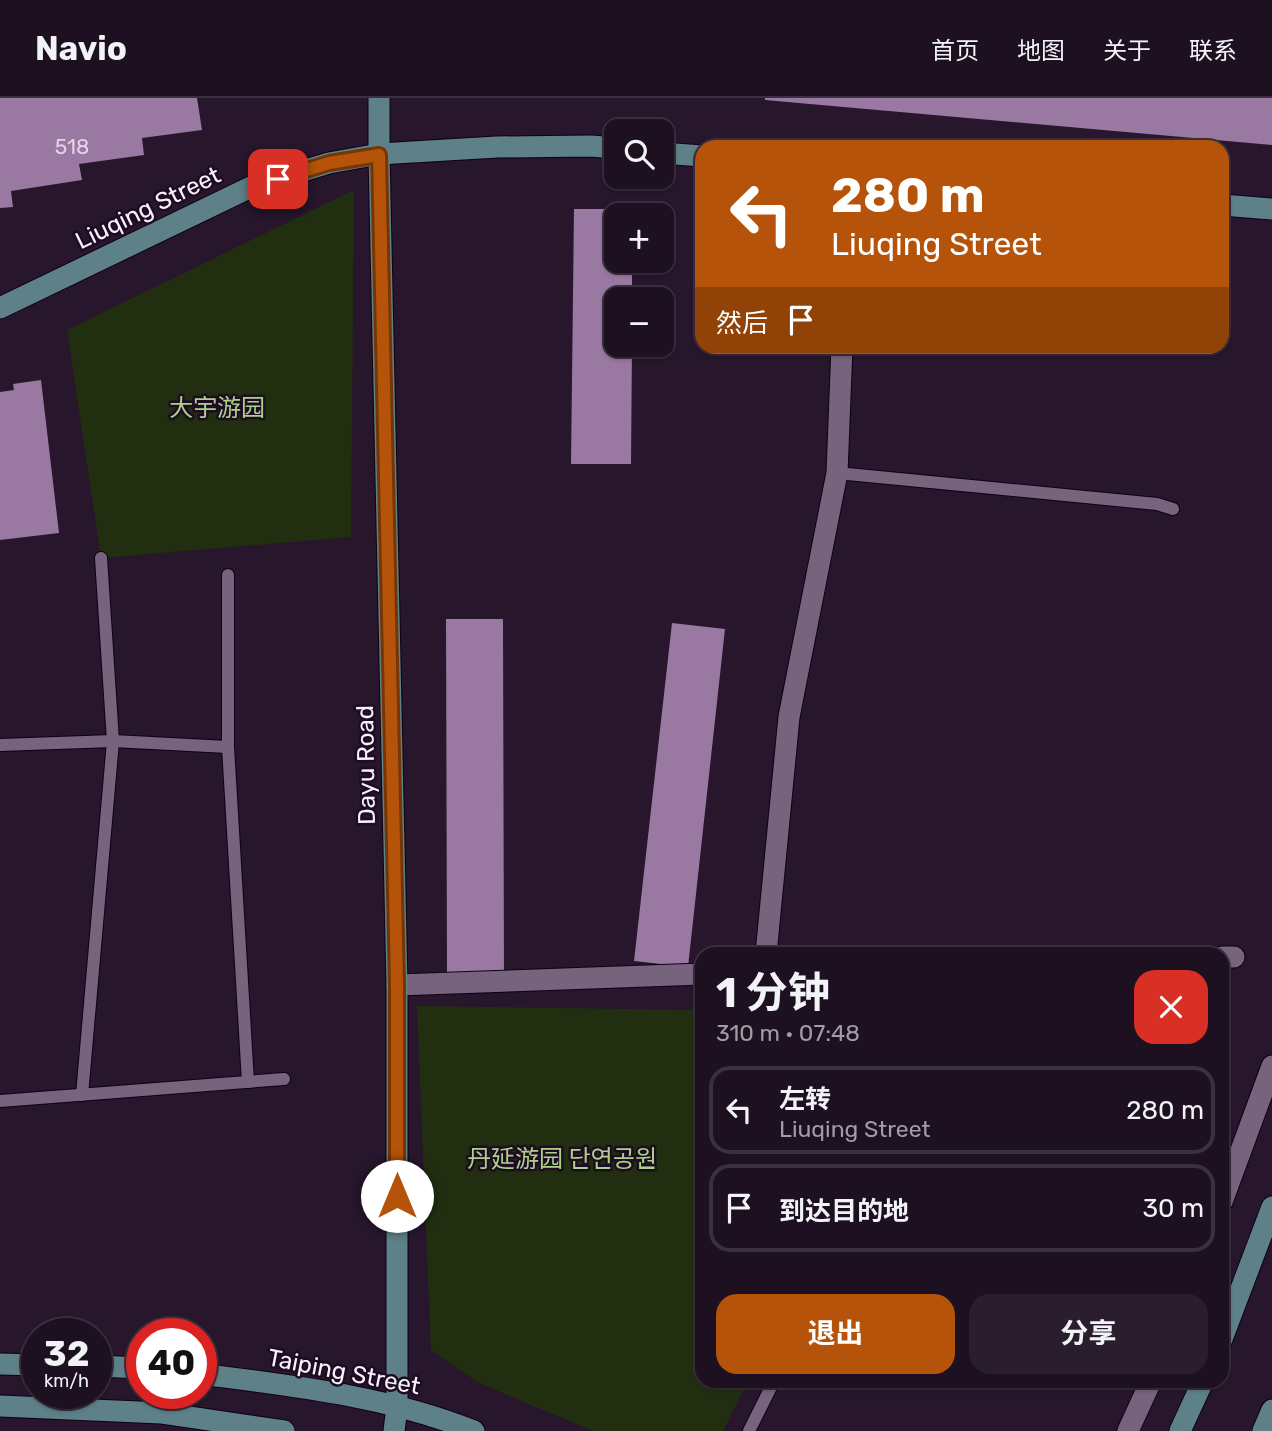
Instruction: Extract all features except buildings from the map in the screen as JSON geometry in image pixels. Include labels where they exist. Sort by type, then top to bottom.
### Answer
[{"type":"street","name":"Dayu Road","points":[[379,98],[397,985],[397,1407],[394,1431]]},
{"type":"street","name":"Liuqing Street","points":[[0,308],[253,187],[329,163],[379,155],[540,146],[604,147]]},
{"type":"street","points":[[674,154],[695,155]]},
{"type":"street","points":[[1229,206],[1272,209]]},
{"type":"street","points":[[767,947],[789,717],[838,473],[842,354]]},
{"type":"street","points":[[397,985],[695,974]]},
{"type":"street","points":[[1229,1183],[1272,1066]]},
{"type":"street","points":[[1229,1321],[1272,1207]]},
{"type":"street","points":[[0,1364],[21,1365]]},
{"type":"street","name":"Taiping Street","points":[[217,1376],[313,1389],[397,1407],[474,1431]]},
{"type":"street","points":[[1128,1431],[1148,1388]]},
{"type":"street","points":[[1180,1431],[1200,1388]]},
{"type":"street","points":[[0,1406],[162,1413],[284,1431]]},
{"type":"street","points":[[1264,1431],[1272,1410]]},
{"type":"lane","points":[[838,473],[1157,504],[1173,509]]},
{"type":"lane","points":[[82,1094],[113,741],[101,558]]},
{"type":"lane","points":[[228,575],[228,747],[248,1082]]},
{"type":"lane","points":[[0,745],[113,741],[228,747]]},
{"type":"lane","points":[[0,1101],[284,1079]]},
{"type":"lane","points":[[749,1431],[770,1388]]},
{"type":"green space","name":"大宇游园","points":[[354,190],[351,537],[101,558],[67,330]]},
{"type":"green space","name":"丹延游园 단연공원","points":[[417,1006],[695,1010],[695,1388],[744,1388],[723,1431],[593,1431],[479,1383],[431,1350]]},
{"type":"route","points":[[278,179],[329,163],[379,155],[397,985],[397,1196]]}]
